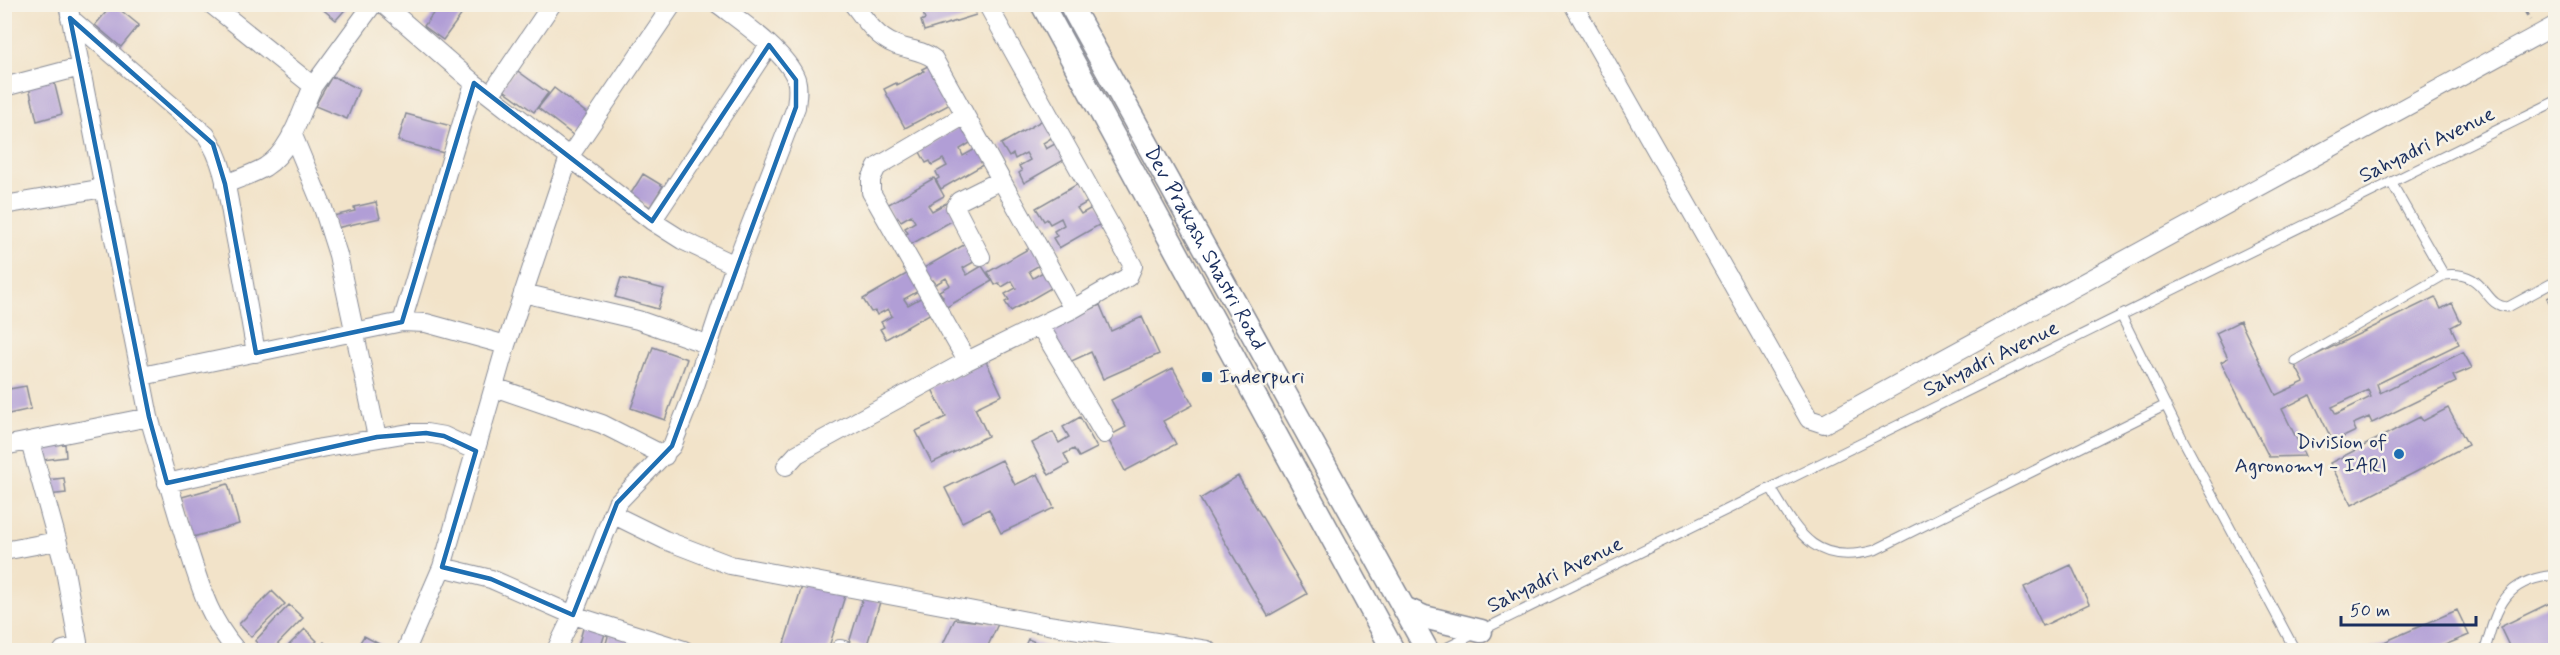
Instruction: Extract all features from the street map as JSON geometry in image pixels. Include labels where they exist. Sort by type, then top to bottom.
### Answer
[{"type":"street","points":[[211,4],[313,86]]},
{"type":"street","points":[[225,184],[264,168],[283,149],[313,86],[373,4]]},
{"type":"street","points":[[383,4],[474,82],[652,221],[682,240],[735,265]]},
{"type":"street","points":[[491,94],[552,4]]},
{"type":"street","points":[[406,651],[441,567],[506,345],[569,157],[673,4]]},
{"type":"street","points":[[556,651],[573,615],[612,514],[626,493],[665,456],[672,446],[690,401],[735,265],[796,107],[798,90],[794,74],[769,45],[718,4]]},
{"type":"street","points":[[853,4],[875,31],[892,44],[927,54],[934,59],[1073,309]]},
{"type":"street","points":[[786,466],[797,454],[967,361],[1073,309],[1128,277],[1133,266],[987,4]]},
{"type":"street","name":"Dev Prakash Shastri Road","points":[[1042,4],[1393,651]]},
{"type":"street","name":"Dev Prakash Shastri Road","points":[[1070,4],[1427,651]]},
{"type":"street","points":[[1573,4],[1809,419],[1824,424],[2556,25]]},
{"type":"street","points":[[69,11],[149,417],[167,483],[207,608],[236,651]]},
{"type":"street","points":[[69,11],[206,135],[218,155],[256,353]]},
{"type":"street","points":[[652,221],[769,45]]},
{"type":"street","points":[[4,87],[80,67]]},
{"type":"street","points":[[402,322],[474,82]]},
{"type":"street","points":[[965,115],[882,163],[873,174],[871,192],[967,361]]},
{"type":"street","points":[[291,133],[326,218],[338,255],[377,437]]},
{"type":"street","points":[[981,257],[955,207],[959,201],[1001,180]]},
{"type":"street","points":[[4,205],[104,188]]},
{"type":"street","points":[[523,293],[638,320],[709,345]]},
{"type":"street","points":[[142,376],[402,322],[426,323],[506,345]]},
{"type":"street","points":[[1040,326],[1104,434]]},
{"type":"street","points":[[494,387],[602,424],[665,456]]},
{"type":"street","points":[[4,446],[149,417]]},
{"type":"street","points":[[167,483],[377,437],[426,432],[444,436],[476,451]]},
{"type":"street","points":[[30,441],[64,565],[78,642],[76,647],[63,651]]},
{"type":"street","points":[[612,514],[665,540],[730,565],[1048,625],[1207,651]]},
{"type":"street","points":[[4,551],[57,541]]},
{"type":"street","points":[[441,567],[491,579],[573,615],[684,651]]},
{"type":"street","points":[[1404,608],[1424,617],[1483,636]]},
{"type":"lane","name":"Sahyadri Avenue","points":[[1442,651],[1483,636],[1771,488],[2556,101]]},
{"type":"lane","points":[[2391,182],[2444,274]]},
{"type":"lane","points":[[2295,361],[2444,274],[2457,273],[2471,278],[2483,288],[2494,304],[2501,307],[2508,307],[2556,281]]},
{"type":"lane","points":[[2121,315],[2295,651]]},
{"type":"lane","points":[[1771,488],[1794,527],[1818,548],[1837,556],[1856,555],[1875,550],[2166,405]]},
{"type":"lane","points":[[2485,651],[2495,612],[2509,590],[2530,579],[2556,575]]},
{"type":"highlighted area","points":[[70,18],[213,144],[225,184],[256,353],[402,322],[474,83],[652,221],[769,45],[796,80],[796,107],[672,446],[617,503],[573,615],[491,579],[442,567],[476,451],[444,436],[426,433],[377,437],[167,483],[149,417]]},
{"type":"building","points":[[113,4],[139,25],[121,47],[95,25]]},
{"type":"building","points":[[322,4],[350,4],[336,20],[320,7]]},
{"type":"building","points":[[440,4],[456,4],[465,10],[443,40],[424,26]]},
{"type":"building","points":[[933,4],[973,4],[976,15],[924,31],[921,21],[925,19],[923,13],[934,10]]},
{"type":"building","points":[[936,62],[956,101],[905,128],[884,89],[924,71],[922,69]]},
{"type":"building","points":[[515,69],[548,93],[534,112],[501,88]]},
{"type":"building","points":[[332,76],[359,89],[347,119],[315,106]]},
{"type":"building","points":[[53,77],[62,114],[37,121],[28,83]]},
{"type":"building","points":[[554,88],[589,115],[573,135],[538,108]]},
{"type":"building","points":[[406,114],[451,126],[444,153],[398,141]]},
{"type":"building","points":[[1048,117],[1058,134],[1043,143],[1046,149],[1062,140],[1071,156],[1024,183],[1019,173],[1022,171],[1019,166],[1030,160],[1026,153],[1015,159],[1013,154],[1009,157],[1001,144]]},
{"type":"building","points":[[965,123],[975,140],[960,149],[963,156],[979,147],[988,162],[941,189],[936,180],[939,178],[936,172],[947,166],[943,159],[932,165],[930,161],[926,163],[919,150]]},
{"type":"building","points":[[643,174],[663,186],[650,207],[630,195]]},
{"type":"building","points":[[934,178],[944,196],[928,205],[932,211],[948,202],[957,218],[910,245],[904,235],[908,233],[905,228],[915,222],[911,215],[901,221],[898,217],[895,219],[887,205]]},
{"type":"building","points":[[1083,181],[1093,199],[1077,208],[1081,214],[1097,205],[1106,221],[1059,248],[1053,238],[1057,236],[1054,231],[1064,225],[1061,218],[1050,224],[1047,219],[1044,221],[1036,208]]},
{"type":"building","points":[[376,202],[380,218],[336,228],[333,216],[355,211],[354,207]]},
{"type":"building","points":[[969,242],[979,259],[963,268],[967,275],[982,266],[992,281],[945,308],[939,299],[943,297],[939,291],[950,285],[946,278],[936,284],[933,280],[929,282],[922,269]]},
{"type":"building","points":[[1035,245],[1045,262],[1029,271],[1033,278],[1048,269],[1058,284],[1011,311],[1005,302],[1009,300],[1005,294],[1016,288],[1012,281],[1002,287],[999,283],[995,285],[988,272]]},
{"type":"building","points":[[910,272],[920,290],[904,299],[908,305],[924,296],[933,312],[886,339],[880,329],[884,327],[881,322],[892,316],[888,309],[877,315],[875,311],[871,312],[863,299]]},
{"type":"building","points":[[621,278],[664,289],[658,309],[615,297]]},
{"type":"building","points":[[2556,294],[2556,316],[2547,298]]},
{"type":"building","points":[[2435,297],[2441,309],[2452,303],[2461,322],[2451,327],[2459,344],[2377,384],[2380,393],[2463,352],[2472,368],[2453,376],[2456,382],[2372,423],[2369,417],[2353,424],[2356,431],[2333,442],[2310,395],[2282,409],[2305,456],[2269,457],[2221,362],[2228,358],[2216,333],[2240,321],[2276,395],[2304,382],[2295,365]],"holes":[[[2368,390],[2371,397],[2336,414],[2332,407]]]},
{"type":"building","points":[[1100,305],[1111,331],[1142,317],[1159,354],[1103,379],[1091,352],[1063,365],[1047,329]]},
{"type":"building","points":[[653,347],[687,359],[665,420],[631,408]]},
{"type":"building","points":[[986,361],[1002,395],[975,408],[988,436],[932,463],[916,431],[946,417],[931,387]]},
{"type":"building","points":[[1173,368],[1193,405],[1163,421],[1176,444],[1125,471],[1107,437],[1126,427],[1111,400]]},
{"type":"building","points":[[26,386],[31,409],[4,415],[4,390]]},
{"type":"building","name":"Division of Agronomy - IARI","points":[[2448,408],[2468,445],[2352,505],[2330,463],[2420,417],[2423,421]]},
{"type":"building","points":[[1080,417],[1097,448],[1079,457],[1074,449],[1064,454],[1069,464],[1049,475],[1032,443],[1053,432],[1059,443],[1069,437],[1063,427]]},
{"type":"building","points":[[65,444],[66,457],[43,460],[42,446]]},
{"type":"building","points":[[1002,460],[1015,485],[1038,474],[1054,508],[1001,533],[989,509],[962,522],[945,488]]},
{"type":"building","points":[[1238,476],[1307,594],[1268,616],[1200,499]]},
{"type":"building","points":[[64,478],[66,493],[47,495],[46,480]]},
{"type":"building","points":[[228,484],[239,524],[193,537],[182,497]]},
{"type":"building","points":[[2071,565],[2089,604],[2043,626],[2024,587]]},
{"type":"building","points":[[803,583],[845,596],[828,650],[782,650]]},
{"type":"building","points":[[272,591],[285,604],[251,637],[239,624]]},
{"type":"building","points":[[863,597],[880,602],[866,648],[849,643]]},
{"type":"building","points":[[2556,600],[2556,650],[2511,650],[2500,627]]},
{"type":"building","points":[[289,605],[303,618],[272,650],[265,650],[255,641]]},
{"type":"building","points":[[2457,610],[2469,635],[2433,650],[2366,650]]},
{"type":"building","points":[[955,619],[998,624],[986,650],[940,650]]},
{"type":"building","points":[[584,625],[606,630],[600,650],[577,650]]},
{"type":"building","points":[[305,629],[317,641],[307,650],[284,650]]},
{"type":"building","points":[[609,633],[663,650],[604,650]]},
{"type":"building","points":[[364,636],[381,645],[378,650],[355,650]]},
{"type":"building","points":[[1028,639],[1049,648],[1048,650],[1023,650]]},
{"type":"building","points":[[324,642],[333,650],[316,650]]},
{"type":"place","name":"Inderpuri","points":[[1207,377]]},
{"type":"place","name":"Division of Agronomy - IARI","points":[[2399,454]]}]
